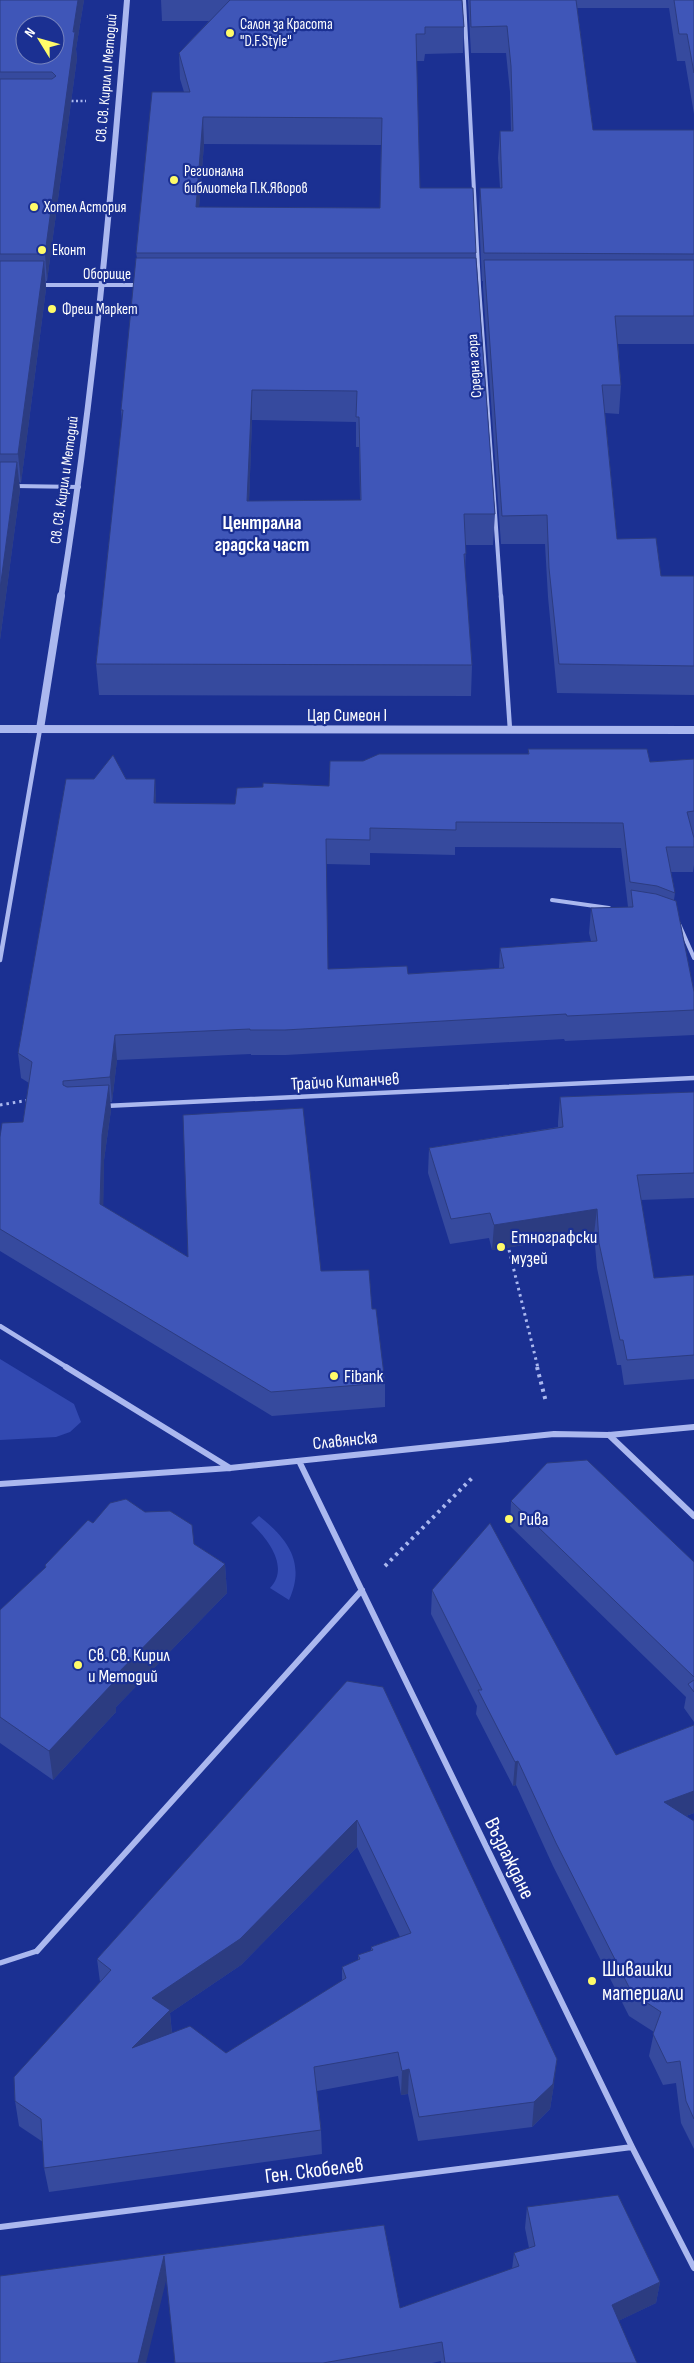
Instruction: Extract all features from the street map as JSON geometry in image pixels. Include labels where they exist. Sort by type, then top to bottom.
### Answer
[{"type":"street","name":"Св. Св. Кирил и Методий","points":[[0,960],[79,487],[101,285],[127,0]]},
{"type":"street","name":"Средна гора","points":[[464,0],[479,286],[510,731]]},
{"type":"street","name":"Оборище","points":[[37,285],[141,286]]},
{"type":"street","points":[[469,286],[489,286]]},
{"type":"street","points":[[10,486],[79,487]]},
{"type":"street","name":"Цар Симеон I","points":[[0,729],[694,730]]},
{"type":"street","name":"Трайчо Китанчев","points":[[99,1106],[694,1078]]},
{"type":"street","points":[[0,1326],[230,1468]]},
{"type":"street","name":"Славянска","points":[[0,1484],[230,1468],[554,1434],[609,1435],[694,1427]]},
{"type":"street","points":[[609,1435],[694,1516]]},
{"type":"street","name":"Възраждане","points":[[299,1460],[632,2147],[694,2268]]},
{"type":"street","points":[[0,1963],[37,1951],[362,1590]]},
{"type":"street","name":"Ген. Скобелев","points":[[0,2227],[632,2147]]},
{"type":"lane","points":[[552,900],[617,909]]},
{"type":"lane","points":[[672,922],[680,925],[694,958]]},
{"type":"path","points":[[0,1105],[33,1100]]},
{"type":"path","points":[[508,1250],[554,1434]]},
{"type":"path","points":[[362,1590],[512,1438]]},
{"type":"shaded area","points":[[0,1359],[74,1404],[81,1422],[70,1432],[56,1437],[0,1440]]},
{"type":"shaded area","points":[[259,1516],[286,1543],[295,1563],[294,1587],[289,1600],[270,1588],[276,1580],[277,1562],[270,1545],[251,1523]]},
{"type":"building","points":[[0,0],[78,0],[45,254],[0,254],[0,79],[52,79],[56,76],[52,72],[0,72]]},
{"type":"building","points":[[230,0],[462,0],[464,27],[425,27],[425,34],[416,34],[420,188],[473,188],[476,253],[136,253],[152,92],[190,92],[179,53]],"holes":[[[203,117],[382,118],[380,208],[196,207]]]},
{"type":"building","points":[[470,0],[576,0],[593,130],[694,130],[694,254],[484,253],[480,188],[502,188],[500,131],[513,131],[511,66],[507,26],[471,27]]},
{"type":"building","points":[[674,0],[694,0],[694,73],[687,34],[679,34]]},
{"type":"building","points":[[136,258],[476,258],[495,514],[464,514],[466,554],[464,554],[472,665],[96,664],[123,410],[121,410]],"holes":[[[252,390],[357,391],[356,417],[359,417],[361,500],[247,501]]]},
{"type":"building","points":[[484,260],[694,260],[694,316],[615,316],[621,385],[602,385],[617,539],[656,538],[661,576],[694,576],[694,666],[559,664],[549,568],[547,515],[502,516]]},
{"type":"building","points":[[0,261],[44,261],[18,454],[0,454]]},
{"type":"building","points":[[0,462],[17,462],[0,589]]},
{"type":"building","points":[[528,749],[647,749],[650,762],[694,759],[694,811],[687,812],[694,838],[694,847],[666,847],[675,893],[657,886],[630,882],[623,823],[456,822],[456,830],[370,828],[370,840],[326,839],[328,969],[407,966],[408,974],[504,968],[500,948],[597,941],[591,908],[633,907],[631,890],[656,894],[676,901],[694,992],[694,1010],[567,1016],[566,1014],[285,1030],[250,1029],[115,1035],[110,1077],[63,1081],[63,1085],[67,1087],[109,1085],[102,1135],[100,1204],[188,1257],[183,1115],[303,1108],[321,1271],[369,1270],[372,1309],[376,1309],[385,1383],[271,1392],[0,1229],[0,1137],[2,1123],[23,1122],[32,1062],[18,1053],[66,779],[94,779],[113,755],[126,779],[155,779],[154,803],[235,804],[237,788],[263,787],[263,783],[329,786],[330,761],[363,761],[379,754],[529,754]]},
{"type":"building","points":[[694,1092],[694,1173],[637,1175],[654,1278],[694,1275],[694,1355],[627,1360],[623,1340],[620,1340],[599,1243],[597,1209],[494,1225],[490,1213],[451,1219],[429,1148],[563,1127],[560,1097]]},
{"type":"building","points":[[587,1460],[694,1562],[694,1677],[511,1501],[547,1463]]},
{"type":"building","name":"Св. Св. Кирил и Методий","points":[[126,1499],[145,1512],[170,1511],[192,1525],[194,1544],[225,1564],[112,1679],[113,1683],[49,1751],[0,1717],[0,1610],[46,1567],[45,1565],[88,1520],[93,1523],[110,1503]]},
{"type":"building","points":[[490,1523],[616,1755],[694,1725],[694,1791],[664,1802],[694,1821],[694,2119],[686,2101],[680,2061],[667,2063],[653,2034],[661,2012],[632,1993],[556,1843],[518,1761],[515,1762],[478,1690],[482,1690],[432,1590]]},
{"type":"building","points":[[694,1680],[694,1692],[688,1684]]},
{"type":"building","points":[[347,1681],[383,1687],[557,2059],[553,2084],[534,2102],[419,2117],[409,2069],[402,2071],[398,2052],[314,2067],[321,2130],[44,2168],[41,2119],[15,2101],[14,2077],[111,1970],[97,1959]],"holes":[[[357,1820],[411,1933],[371,1947],[373,1950],[358,1955],[360,1959],[342,1967],[346,1978],[226,2053],[190,2026],[132,2048],[170,2010],[152,1998],[240,1939]]]},
{"type":"building","points":[[618,2195],[660,2282],[612,2305],[637,2363],[445,2363],[442,2342],[323,2363],[175,2363],[164,2256],[138,2363],[0,2363],[0,2276],[384,2225],[400,2308],[519,2266],[514,2253],[535,2246],[527,2207]]},
{"type":"place","name":"Салон за Красота \"D.F.Style\"","points":[[230,33]]},
{"type":"place","name":"Регионална библиотека П.К.Яворов","points":[[174,180]]},
{"type":"place","name":"Хотел Астория","points":[[34,207]]},
{"type":"place","name":"Еконт","points":[[42,250]]},
{"type":"place","name":"Фреш Маркет","points":[[52,309]]},
{"type":"place","name":"Етнографски музей","points":[[501,1247]]},
{"type":"place","name":"Fibank","points":[[334,1376]]},
{"type":"place","name":"Рива","points":[[509,1519]]},
{"type":"place","name":"Св. Св. Кирил и Методий","points":[[78,1665]]},
{"type":"place","name":"Шивашки материали","points":[[592,1981]]},
{"type":"district","name":"Централна градска част","points":[[262,533]]}]
